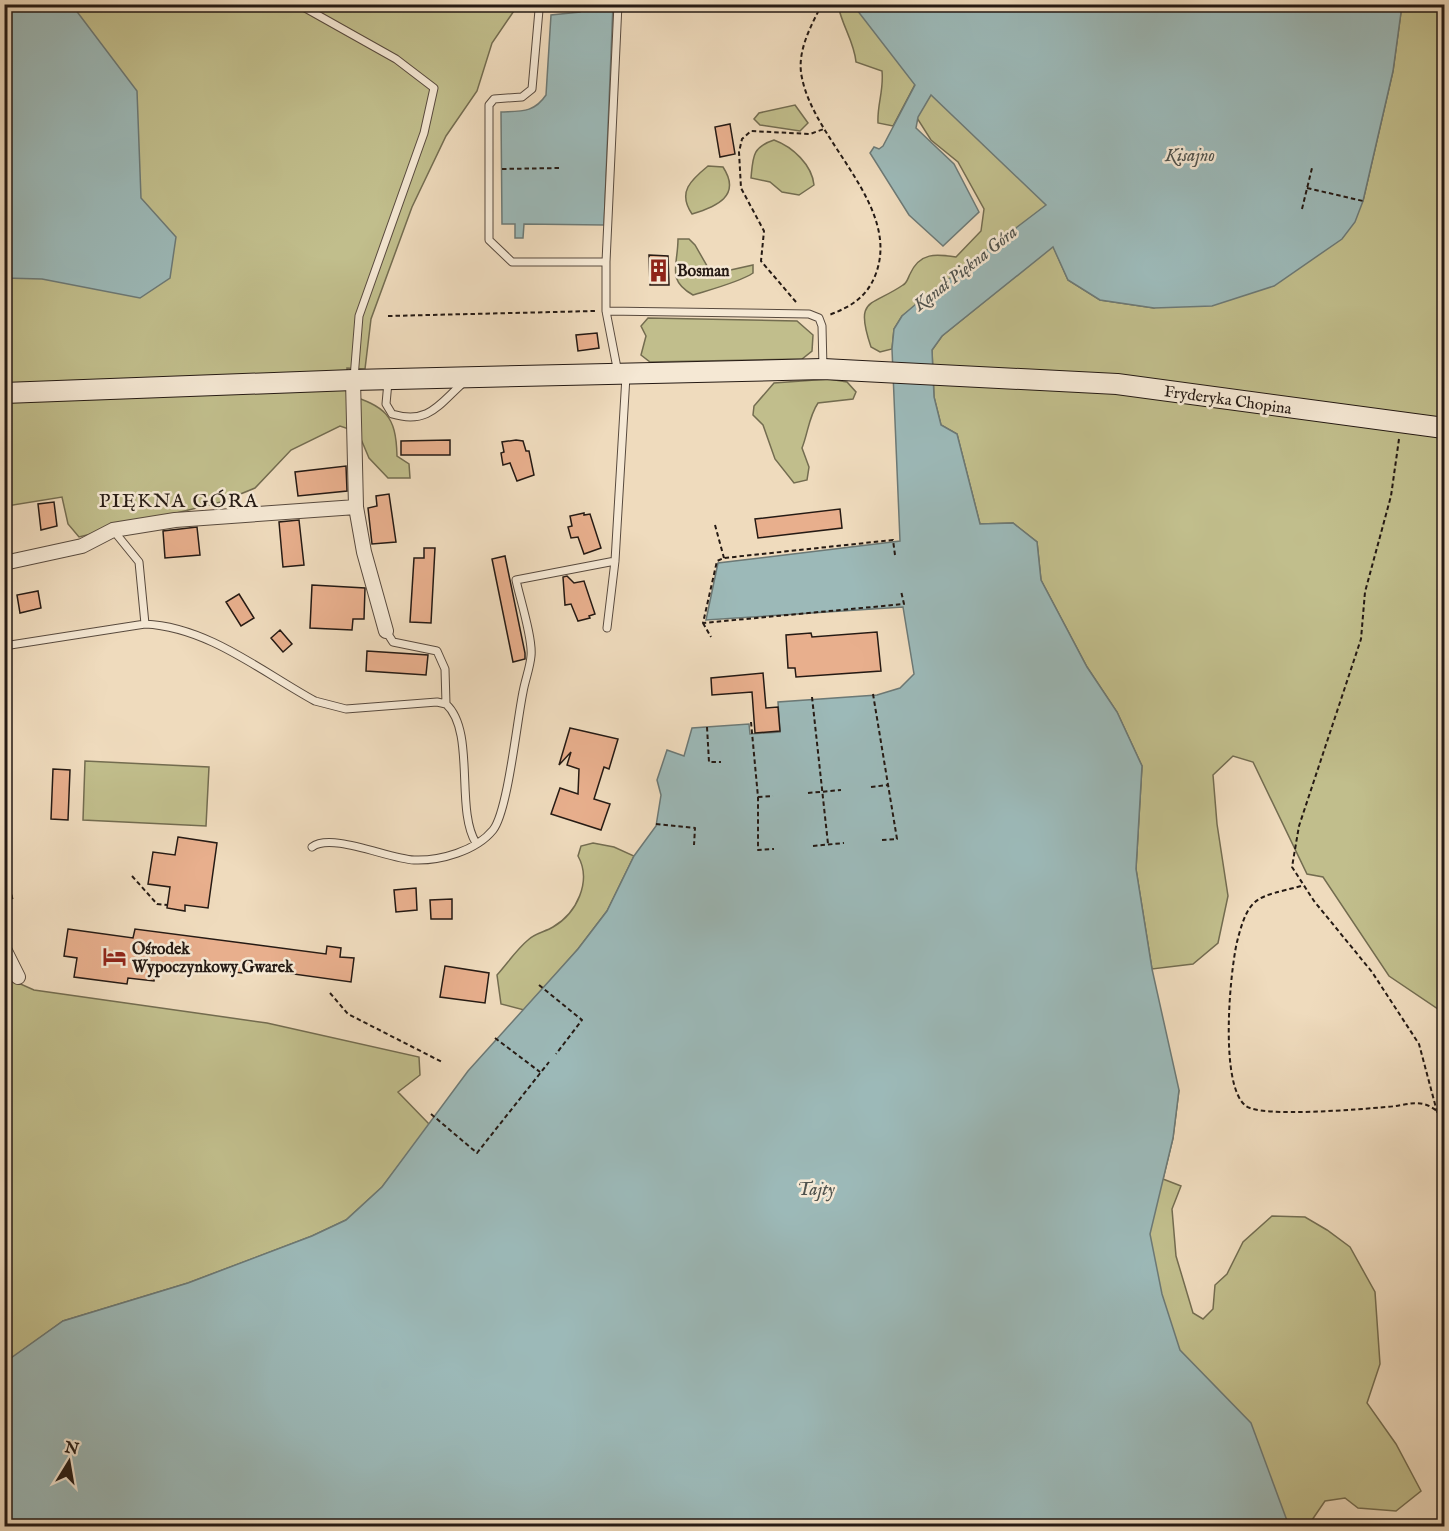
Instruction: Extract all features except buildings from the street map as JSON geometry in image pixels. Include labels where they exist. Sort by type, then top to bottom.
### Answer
[{"type":"main road","name":"Fryderyka Chopina","points":[[4,393],[353,380],[823,369],[1117,384],[1444,428]]},
{"type":"street","points":[[353,380],[356,507],[364,552],[386,631]]},
{"type":"street","points":[[4,563],[82,546],[113,530],[175,520],[356,507]]},
{"type":"street","points":[[4,950],[18,977]]},
{"type":"lane","points":[[298,4],[396,59],[434,88],[424,133],[359,316],[353,380]]},
{"type":"lane","points":[[607,628],[615,561],[622,373],[606,311],[606,262],[618,4]]},
{"type":"lane","points":[[539,10],[532,89],[522,97],[494,99],[489,105],[489,240],[513,262],[606,262]]},
{"type":"lane","points":[[606,311],[809,314],[819,318],[822,326],[823,369]]},
{"type":"lane","points":[[389,379],[386,404],[392,414],[410,419],[425,416],[469,377]]},
{"type":"lane","points":[[113,530],[139,562],[145,624]]},
{"type":"lane","points":[[312,847],[322,842],[337,843],[412,860],[435,859],[456,853],[476,843],[494,828],[500,811],[531,656],[516,580],[615,561]]},
{"type":"lane","points":[[4,646],[145,624],[165,625],[196,636],[257,666],[280,682],[315,701],[332,706],[346,708],[437,702],[446,704]]},
{"type":"lane","points":[[386,631],[393,642],[437,651],[445,669],[446,704],[455,716],[462,747],[471,830],[476,843]]},
{"type":"path","points":[[819,318],[842,310],[862,298],[876,274],[882,248],[881,234],[873,212],[808,102],[801,75],[802,53],[809,29],[822,4]]},
{"type":"path","points":[[799,314],[794,298],[764,268],[761,261],[764,231],[741,188],[739,145],[745,134],[751,131],[810,134],[824,129]]},
{"type":"path","points":[[502,169],[560,168]]},
{"type":"path","points":[[1302,209],[1312,168]]},
{"type":"path","points":[[1307,188],[1363,201]]},
{"type":"path","points":[[388,316],[606,311]]},
{"type":"path","points":[[1402,422],[1392,496],[1365,592],[1361,639],[1299,826],[1292,867],[1302,886],[1372,972],[1419,1044],[1444,1138]]},
{"type":"path","points":[[715,525],[724,558]]},
{"type":"path","points":[[711,637],[704,623],[717,561],[724,558],[894,540],[895,555]]},
{"type":"path","points":[[704,623],[904,604],[901,591]]},
{"type":"path","points":[[873,693],[897,839],[881,840]]},
{"type":"path","points":[[812,697],[828,844]]},
{"type":"path","points":[[751,722],[758,797],[758,850],[774,849]]},
{"type":"path","points":[[707,727],[709,762],[721,762]]},
{"type":"path","points":[[871,787],[888,786]]},
{"type":"path","points":[[808,793],[841,790]]},
{"type":"path","points":[[758,797],[773,795]]},
{"type":"path","points":[[656,824],[695,828],[694,845]]},
{"type":"path","points":[[813,846],[844,843]]},
{"type":"path","points":[[4,858],[13,902]]},
{"type":"path","points":[[132,876],[157,904],[168,905]]},
{"type":"path","points":[[1302,886],[1265,895],[1252,903],[1243,920],[1228,1001],[1232,1074],[1241,1101],[1247,1107],[1268,1112],[1391,1107],[1415,1101],[1428,1104],[1437,1111]]},
{"type":"path","points":[[538,985],[582,1020],[556,1054]]},
{"type":"path","points":[[330,993],[348,1014],[442,1062]]},
{"type":"path","points":[[495,1038],[540,1072]]},
{"type":"path","points":[[431,1114],[477,1153],[549,1062]]},
{"type":"shaded area","points":[[5,5],[518,5],[492,43],[477,91],[446,136],[412,207],[371,319],[365,369],[347,368],[347,394],[371,403],[386,414],[394,430],[397,456],[409,464],[410,478],[388,478],[369,458],[358,432],[340,426],[291,450],[255,488],[221,502],[79,537],[68,524],[62,497],[7,506],[4,502]]},
{"type":"shaded area","points":[[838,5],[957,5],[893,126],[878,123],[882,71],[856,62]]},
{"type":"shaded area","points":[[1402,5],[1444,5],[1444,1013],[1389,976],[1323,877],[1307,874],[1253,762],[1233,756],[1213,775],[1217,824],[1228,896],[1218,943],[1193,964],[1152,969],[1136,869],[1142,766],[1117,712],[1087,667],[1041,580],[1037,542],[1013,523],[980,524],[957,434],[941,425],[934,397],[932,350],[942,336],[1053,246],[1068,280],[1100,300],[1154,308],[1363,201],[1393,71]]},
{"type":"shaded area","points":[[953,51],[1047,205],[902,316],[894,329],[892,349],[880,352],[871,347],[866,331],[864,319],[865,311],[869,306],[904,284],[914,267],[924,258],[935,255],[956,257],[981,231],[984,209],[958,162],[931,140],[917,118]]},
{"type":"shaded area","points":[[795,105],[808,123],[800,131],[760,125],[754,119],[759,113]]},
{"type":"shaded area","points":[[774,140],[794,152],[810,171],[814,185],[799,195],[782,192],[770,182],[751,178],[755,154],[761,146]]},
{"type":"shaded area","points":[[708,166],[723,167],[730,186],[728,193],[717,204],[692,214],[686,199],[688,187]]},
{"type":"shaded area","points":[[678,239],[689,239],[695,245],[710,271],[726,271],[753,265],[753,273],[733,283],[693,295],[679,284],[676,278]]},
{"type":"shaded area","points":[[648,318],[797,321],[813,335],[812,351],[802,359],[650,362],[641,355],[646,336],[641,326]]},
{"type":"shaded area","points":[[829,379],[847,382],[856,392],[853,399],[818,403],[802,448],[809,467],[807,480],[794,483],[775,459],[763,425],[753,415],[754,406],[774,383]]},
{"type":"shaded area","points":[[85,761],[209,767],[206,826],[83,820]]},
{"type":"shaded area","points":[[593,843],[614,847],[634,856],[607,911],[578,949],[524,1010],[501,1004],[497,975],[531,938],[553,927],[569,914],[583,886],[582,866],[578,856],[581,846]]},
{"type":"shaded area","points":[[4,970],[9,979],[34,990],[267,1023],[419,1057],[420,1075],[398,1092],[430,1125],[382,1187],[346,1220],[312,1236],[188,1283],[63,1321],[5,1363]]},
{"type":"shaded area","points":[[1179,1090],[1173,1138],[1163,1179],[1181,1186],[1172,1209],[1176,1256],[1193,1313],[1203,1319],[1213,1309],[1215,1285],[1227,1274],[1243,1242],[1272,1216],[1305,1217],[1350,1247],[1375,1292],[1380,1364],[1367,1403],[1396,1444],[1421,1491],[1396,1511],[1358,1508],[1345,1498],[1325,1501],[1312,1520],[1313,1526],[1251,1526],[1068,1293]]},
{"type":"water","points":[[5,4],[72,5],[137,91],[141,198],[176,237],[170,278],[140,298],[42,279],[5,278]]},
{"type":"water","points":[[581,5],[613,5],[604,225],[524,224],[523,238],[515,238],[515,224],[502,224],[501,112],[532,108],[546,95],[551,15],[580,12]]},
{"type":"water","name":"Tajty","points":[[857,5],[1402,5],[1393,71],[1363,201],[1355,222],[1342,239],[1274,286],[1212,306],[1154,308],[1100,300],[1068,280],[1053,247],[942,336],[932,350],[934,397],[941,425],[957,434],[980,524],[1013,523],[1037,542],[1041,580],[1087,667],[1117,712],[1142,766],[1136,869],[1152,969],[1179,1090],[1173,1138],[1150,1234],[1162,1294],[1180,1350],[1251,1423],[1289,1526],[5,1526],[4,1363],[63,1321],[188,1283],[312,1236],[346,1220],[382,1187],[468,1071],[578,949],[607,911],[634,856],[656,826],[661,795],[657,780],[667,750],[684,756],[692,728],[749,724],[750,734],[780,732],[778,702],[877,695],[900,688],[914,674],[903,607],[706,620],[718,563],[900,541],[892,349],[894,329],[902,316],[916,304],[1046,205],[931,95],[918,117],[916,128],[954,164],[979,212],[943,246],[909,215],[870,153],[874,147],[879,149],[883,146],[915,85],[857,10]]},
{"type":"place","name":"Bosman","points":[[659,270]]},
{"type":"place","name":"Ośrodek Wypoczynkowy Gwarek","points":[[114,957]]},
{"type":"district","name":"PIĘKNA GÓRA","points":[[179,500]]},
{"type":"water label","name":"Kisajno","points":[[1190,155]]},
{"type":"water label","name":"Kanał Piękna Góra","points":[[965,268]]}]
